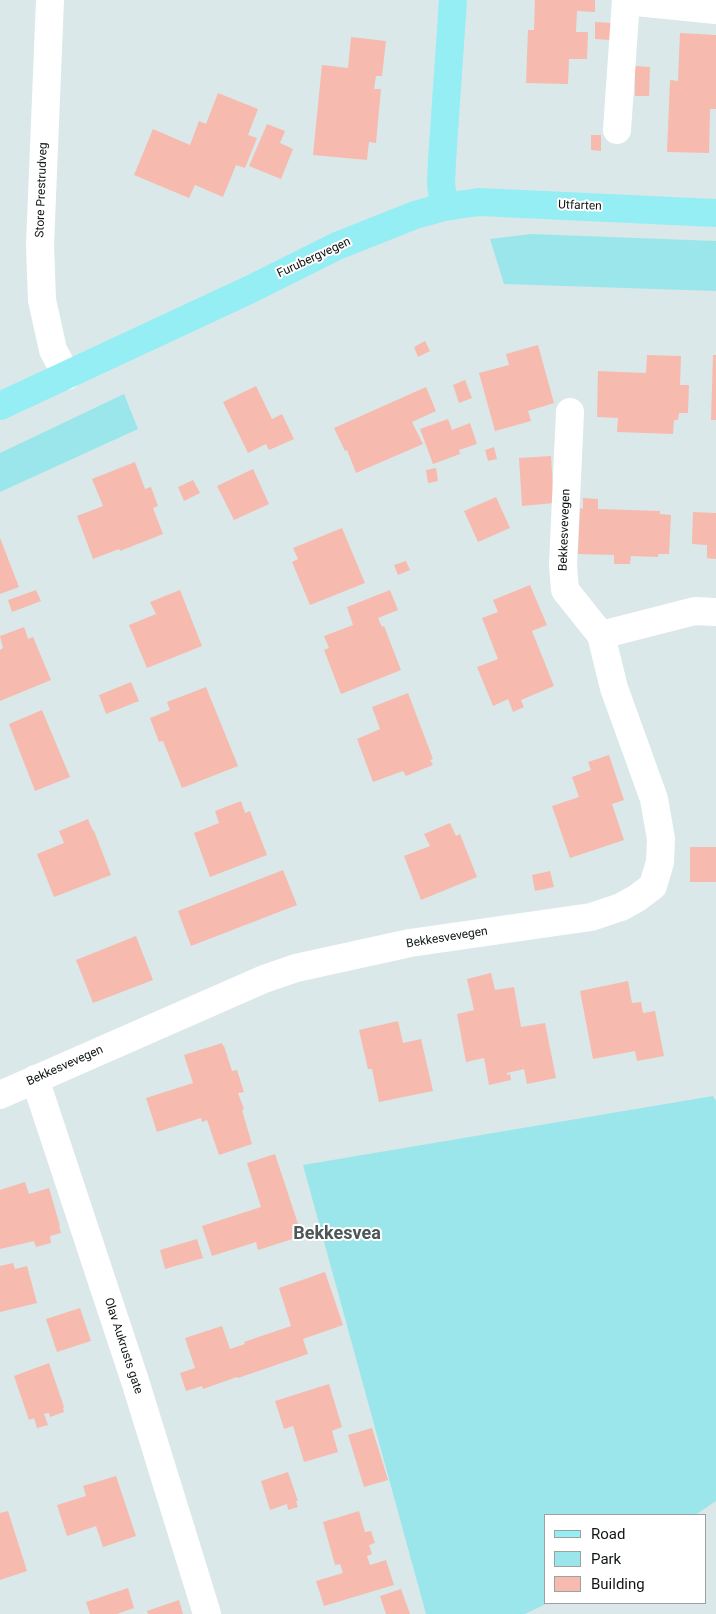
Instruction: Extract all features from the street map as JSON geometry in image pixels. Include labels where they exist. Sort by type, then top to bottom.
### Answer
[{"type":"main road","points":[[444,206],[441,183],[453,0]]},
{"type":"main road","name":"Utfarten","points":[[444,206],[479,202],[716,213]]},
{"type":"main road","name":"Furubergvegen","points":[[0,406],[67,376],[337,246],[415,215],[444,206]]},
{"type":"street","name":"Store Prestrudveg","points":[[50,0],[40,245],[42,300],[53,350],[67,376]]},
{"type":"street","points":[[617,130],[626,1],[716,10]]},
{"type":"street","name":"Bekkesvevegen","points":[[0,1095],[264,979],[296,968],[410,943],[591,917],[621,907],[653,886],[660,862],[661,839],[654,799],[614,688],[601,635],[566,590],[563,565],[570,412]]},
{"type":"street","points":[[601,635],[695,611],[716,612]]},
{"type":"street","name":"Olav Aukrusts gate","points":[[35,1079],[136,1384],[208,1614]]},
{"type":"green space","points":[[531,234],[716,241],[716,291],[504,284],[490,239]]},
{"type":"green space","points":[[124,394],[138,429],[0,492],[0,453]]},
{"type":"green space","points":[[713,1096],[716,1101],[716,1501],[696,1514],[544,1514],[544,1604],[546,1604],[525,1614],[426,1614],[303,1165]]},
{"type":"building","points":[[535,0],[595,0],[595,12],[577,11],[576,32],[588,32],[587,59],[569,59],[568,84],[526,83],[528,30],[534,30]]},
{"type":"building","points":[[595,22],[612,23],[611,40],[595,39]]},
{"type":"building","points":[[680,33],[716,35],[716,109],[710,109],[709,153],[667,152],[670,80],[678,81]]},
{"type":"building","points":[[351,37],[386,41],[382,76],[376,76],[374,89],[381,89],[376,143],[369,142],[367,160],[313,155],[322,65],[348,68]]},
{"type":"building","points":[[635,66],[650,67],[649,96],[635,96]]},
{"type":"building","points":[[218,93],[258,109],[248,135],[257,138],[245,168],[236,165],[223,197],[195,185],[189,198],[134,175],[153,129],[190,145],[199,121],[206,124]]},
{"type":"building","points":[[267,124],[285,131],[280,143],[293,149],[281,179],[249,166]]},
{"type":"building","points":[[591,135],[601,135],[601,151],[591,150]]},
{"type":"building","points":[[425,341],[430,351],[418,357],[414,347]]},
{"type":"building","points":[[538,345],[554,403],[528,411],[531,421],[495,431],[479,373],[509,365],[506,354]]},
{"type":"building","points":[[647,355],[681,356],[680,385],[689,385],[688,413],[679,413],[678,420],[674,420],[673,434],[617,432],[618,418],[597,417],[598,371],[646,373]]},
{"type":"building","points":[[713,355],[716,355],[716,420],[711,420]]},
{"type":"building","points":[[465,380],[472,398],[459,403],[453,385]]},
{"type":"building","points":[[256,386],[272,419],[282,414],[294,439],[269,450],[266,444],[248,453],[223,402]]},
{"type":"building","points":[[426,387],[436,411],[412,422],[423,444],[356,473],[347,450],[345,451],[334,428]]},
{"type":"building","points":[[448,419],[452,430],[470,423],[477,444],[459,450],[460,454],[433,464],[420,429]]},
{"type":"building","points":[[494,447],[497,459],[488,461],[485,450]]},
{"type":"building","points":[[551,456],[554,503],[522,506],[519,458]]},
{"type":"building","points":[[135,462],[145,489],[151,487],[158,506],[153,508],[163,534],[120,551],[119,549],[93,559],[77,516],[103,506],[92,479]]},
{"type":"building","points":[[436,468],[438,481],[428,483],[426,470]]},
{"type":"building","points":[[253,469],[269,504],[234,520],[217,486]]},
{"type":"building","points":[[193,480],[200,493],[184,501],[178,487]]},
{"type":"building","points":[[496,497],[510,528],[478,542],[464,511]]},
{"type":"building","points":[[583,498],[598,499],[598,509],[660,511],[660,514],[671,515],[669,554],[658,554],[658,557],[631,556],[630,564],[614,564],[614,555],[578,554],[580,508],[583,509]]},
{"type":"building","points":[[693,512],[716,513],[716,559],[707,558],[707,545],[692,544]]},
{"type":"building","points":[[342,528],[365,583],[310,605],[292,562],[298,559],[293,548]]},
{"type":"building","points":[[0,538],[19,587],[0,594]]},
{"type":"building","points":[[406,561],[410,570],[398,575],[394,565]]},
{"type":"building","points":[[530,585],[547,625],[532,631],[554,686],[521,700],[524,707],[513,712],[508,699],[493,706],[477,667],[498,659],[482,618],[498,612],[493,600]]},
{"type":"building","points":[[36,590],[41,601],[12,612],[8,600]]},
{"type":"building","points":[[180,590],[202,646],[147,668],[129,625],[156,614],[150,602]]},
{"type":"building","points":[[390,590],[398,610],[378,618],[382,627],[384,626],[401,670],[341,694],[324,650],[329,648],[324,636],[353,625],[347,607]]},
{"type":"building","points":[[24,627],[28,639],[33,637],[51,680],[0,701],[0,650],[3,648],[0,636]]},
{"type":"building","points":[[131,682],[139,701],[106,714],[99,695]]},
{"type":"building","points":[[206,687],[238,766],[182,788],[163,741],[159,742],[150,718],[170,710],[167,702]]},
{"type":"building","points":[[408,693],[433,759],[430,760],[433,765],[406,776],[403,771],[373,782],[357,739],[380,729],[372,707]]},
{"type":"building","points":[[42,710],[70,777],[35,791],[9,724]]},
{"type":"building","points":[[609,755],[624,800],[612,804],[624,840],[570,858],[552,806],[579,797],[572,777],[591,770],[588,762]]},
{"type":"building","points":[[241,801],[245,813],[250,811],[267,855],[210,877],[194,833],[219,823],[215,811]]},
{"type":"building","points":[[88,819],[111,875],[54,897],[37,854],[64,843],[59,831]]},
{"type":"building","points":[[450,823],[456,836],[460,834],[477,877],[421,900],[404,856],[430,846],[424,834]]},
{"type":"building","points":[[690,847],[716,847],[716,882],[690,882]]},
{"type":"building","points":[[283,870],[297,905],[191,946],[178,911]]},
{"type":"building","points":[[550,871],[554,887],[535,891],[532,875]]},
{"type":"building","points":[[136,936],[153,980],[93,1003],[76,960]]},
{"type":"building","points":[[491,973],[495,990],[514,987],[521,1027],[545,1023],[556,1078],[527,1084],[524,1069],[507,1073],[507,1075],[510,1074],[511,1080],[489,1085],[484,1058],[466,1062],[457,1014],[474,1010],[467,979]]},
{"type":"building","points":[[628,981],[632,1003],[641,1002],[643,1013],[655,1011],[664,1056],[637,1061],[635,1051],[593,1059],[580,991]]},
{"type":"building","points":[[398,1021],[403,1043],[421,1039],[433,1091],[379,1102],[372,1069],[368,1069],[359,1030]]},
{"type":"building","points":[[222,1043],[232,1071],[237,1070],[244,1092],[238,1093],[244,1109],[242,1110],[252,1144],[219,1155],[207,1120],[202,1122],[201,1118],[157,1132],[146,1098],[193,1083],[184,1055]]},
{"type":"building","points":[[275,1154],[302,1236],[258,1250],[256,1242],[212,1256],[202,1226],[261,1207],[247,1163]]},
{"type":"building","points":[[25,1182],[29,1194],[49,1188],[61,1233],[50,1236],[51,1243],[36,1247],[34,1241],[0,1249],[0,1190]]},
{"type":"building","points":[[197,1239],[203,1258],[165,1269],[160,1250]]},
{"type":"building","points":[[13,1263],[15,1269],[27,1266],[37,1303],[0,1312],[0,1266]]},
{"type":"building","points":[[325,1272],[343,1325],[303,1339],[308,1354],[203,1389],[202,1386],[186,1391],[180,1373],[195,1368],[185,1338],[222,1326],[230,1349],[245,1344],[244,1342],[291,1326],[279,1288]]},
{"type":"building","points":[[80,1308],[91,1341],[57,1352],[46,1319]]},
{"type":"building","points":[[49,1363],[64,1412],[50,1417],[49,1413],[44,1414],[48,1425],[37,1428],[34,1418],[29,1420],[14,1376]]},
{"type":"building","points":[[329,1384],[342,1427],[332,1431],[338,1452],[304,1462],[293,1426],[284,1429],[275,1401]]},
{"type":"building","points":[[372,1428],[388,1480],[364,1487],[348,1435]]},
{"type":"building","points":[[288,1472],[298,1501],[296,1501],[298,1507],[288,1510],[287,1504],[270,1510],[261,1481]]},
{"type":"building","points":[[116,1476],[136,1536],[103,1547],[96,1526],[67,1536],[57,1505],[86,1496],[83,1486]]},
{"type":"building","points":[[8,1511],[27,1571],[0,1580],[0,1513]]},
{"type":"building","points":[[359,1511],[365,1532],[371,1531],[375,1543],[369,1545],[372,1554],[367,1556],[370,1565],[386,1560],[394,1585],[324,1606],[316,1581],[343,1573],[340,1564],[335,1565],[323,1522]]},
{"type":"building","points":[[128,1588],[134,1608],[117,1614],[90,1614],[86,1602]]},
{"type":"building","points":[[401,1589],[410,1614],[386,1614],[380,1596]]},
{"type":"building","points":[[179,1600],[183,1614],[148,1614],[147,1611]]},
{"type":"district","name":"Bekkesvea","points":[[337,1234]]}]
